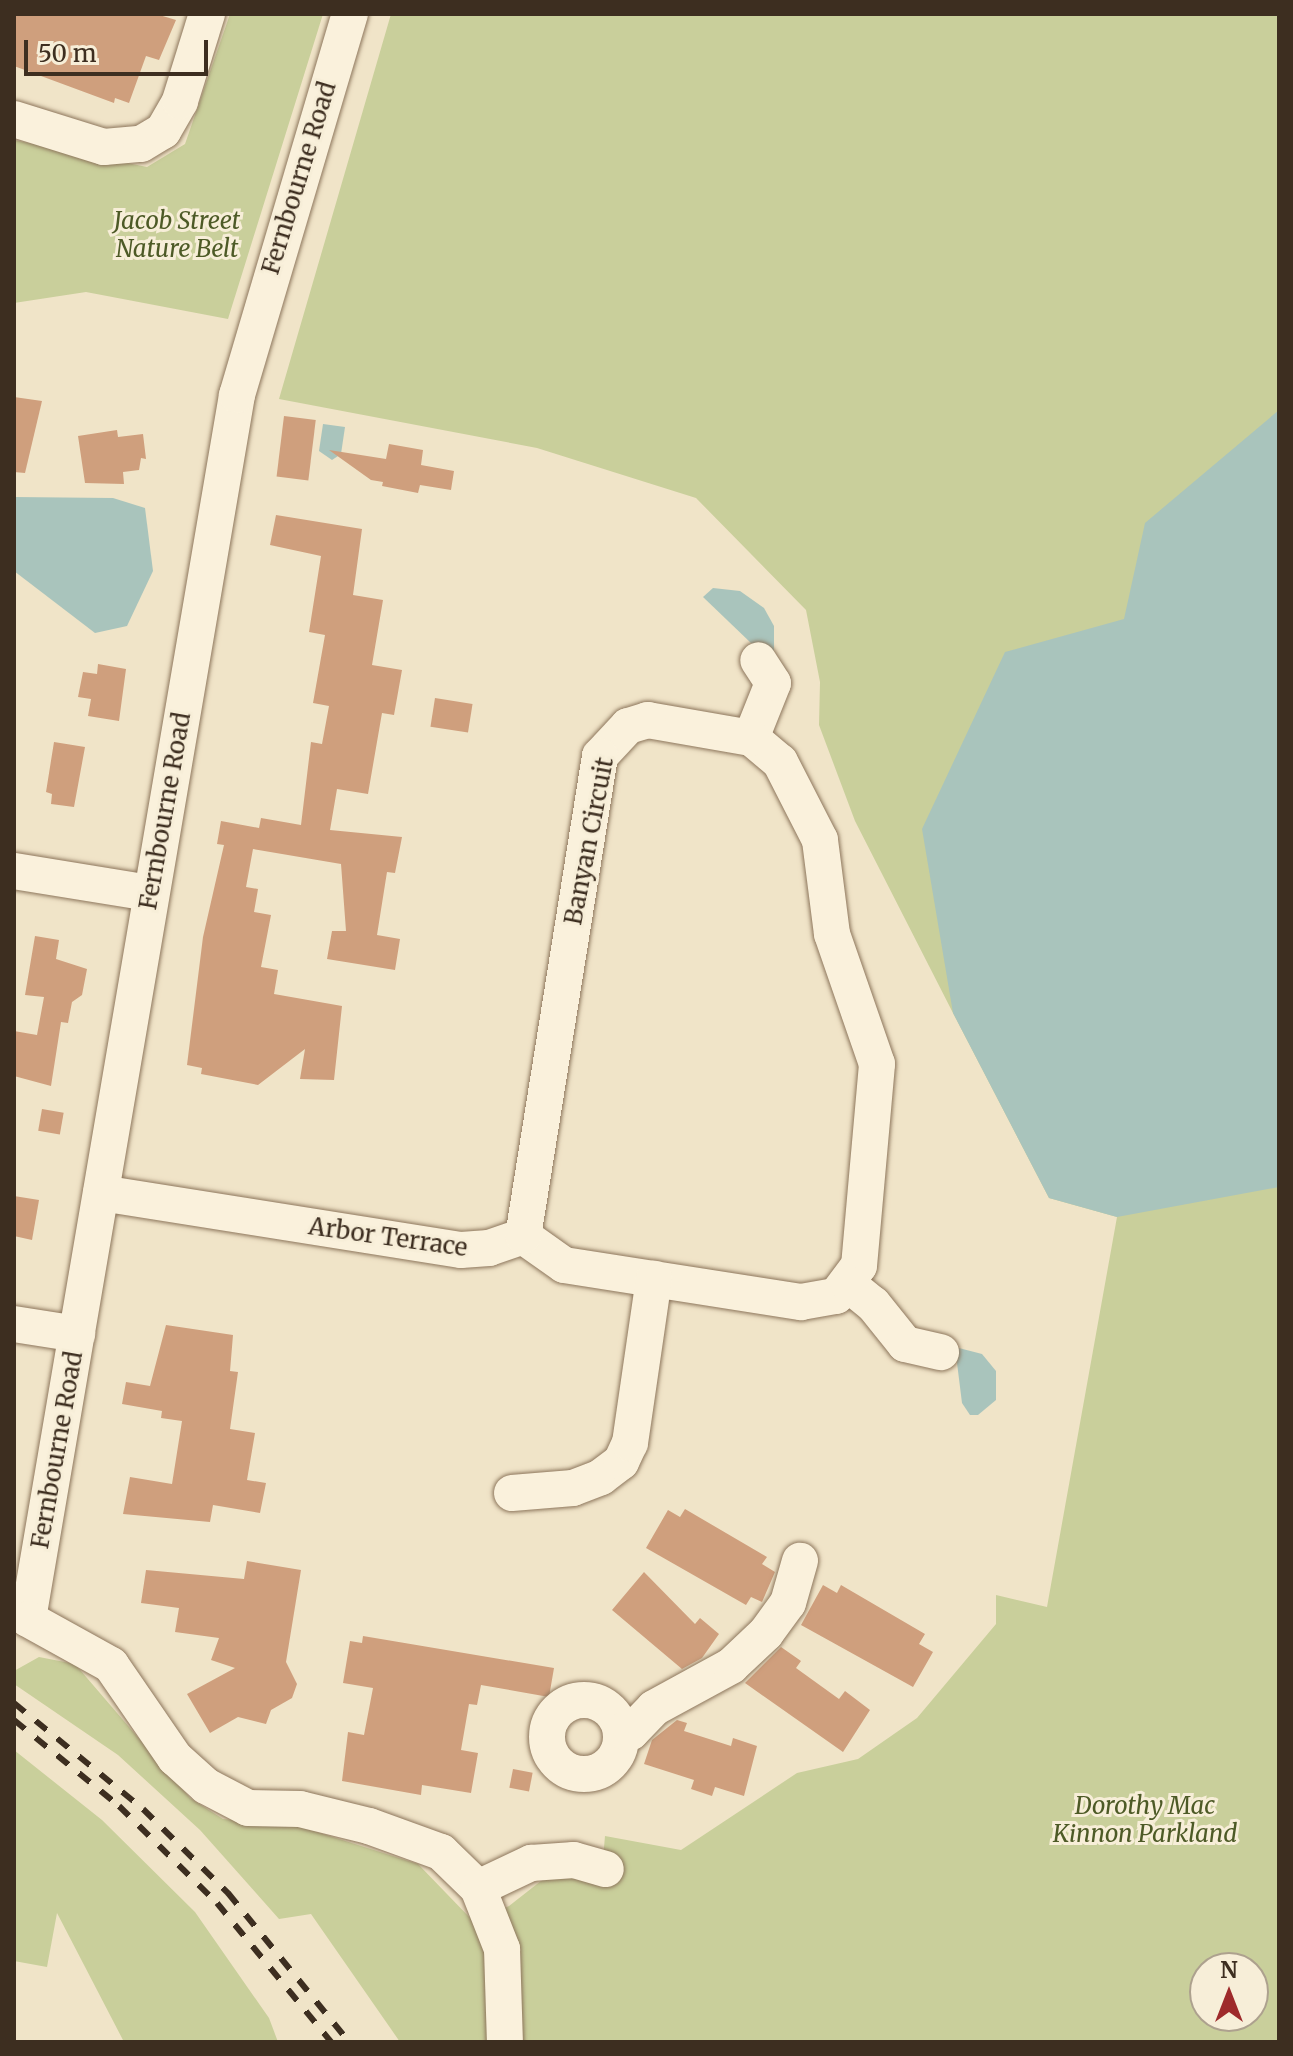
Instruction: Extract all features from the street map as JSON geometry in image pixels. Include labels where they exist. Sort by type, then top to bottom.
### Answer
[{"type":"street","points":[[14,119],[104,147],[141,144],[163,131],[180,101],[207,14]]},
{"type":"street","name":"Fernbourne Road","points":[[21,1628],[77,1334],[237,395],[323,95],[350,14]]},
{"type":"street","points":[[523,1236],[564,1265],[810,1303],[836,1296],[859,1266],[877,1064],[832,934],[820,840],[780,762],[751,738],[773,683],[758,660]]},
{"type":"street","name":"Banyan Circuit","points":[[523,1236],[600,756],[628,726],[648,720],[751,738]]},
{"type":"street","points":[[14,871],[150,893]]},
{"type":"street","name":"Arbor Terrace","points":[[101,1193],[461,1250],[489,1248],[523,1236]]},
{"type":"street","points":[[512,1493],[573,1488],[601,1477],[621,1462],[630,1443],[654,1279]]},
{"type":"street","points":[[848,1284],[873,1304],[905,1344],[941,1352]]},
{"type":"street","points":[[14,1324],[77,1334]]},
{"type":"street","points":[[622,1731],[631,1732],[654,1708],[731,1666],[766,1633],[788,1603],[800,1561]]},
{"type":"street","points":[[21,1628],[111,1665],[175,1758],[206,1786],[248,1808],[300,1809],[441,1852],[478,1888],[502,1949],[505,2042]]},
{"type":"street","points":[[579,1692],[609,1709],[622,1731],[616,1756],[608,1766],[585,1774],[562,1767],[548,1748],[548,1725],[562,1706],[579,1692]]},
{"type":"street","points":[[478,1888],[531,1863],[574,1860],[606,1869]]},
{"type":"green space","name":"Jacob Street Nature Belt","points":[[230,14],[323,14],[228,319],[86,292],[14,303],[14,140],[147,167],[185,144]]},
{"type":"green space","name":"Dorothy Mac Kinnon Parkland","points":[[391,14],[1279,14],[1279,2042],[400,2042],[311,1914],[279,1919],[200,1830],[118,1755],[14,1684],[14,1671],[39,1657],[75,1664],[190,1798],[223,1819],[295,1825],[418,1864],[474,1922],[509,1906],[546,1877],[603,1859],[605,1836],[681,1850],[797,1773],[858,1759],[917,1718],[996,1624],[996,1595],[1047,1607],[1117,1217],[1049,1198],[953,1013],[855,821],[819,725],[820,682],[806,610],[696,498],[537,448],[279,399]]},
{"type":"green space","points":[[14,1750],[102,1820],[195,1912],[269,2018],[278,2042],[124,2042],[57,1913],[47,1967],[14,1961]]},
{"type":"water","points":[[1279,410],[1279,1187],[1117,1217],[1049,1198],[953,1013],[922,829],[1005,652],[1124,619],[1145,523]]},
{"type":"water","points":[[323,424],[345,427],[341,454],[332,460],[319,451]]},
{"type":"water","points":[[14,497],[113,498],[145,508],[153,571],[127,626],[95,633],[14,571]]},
{"type":"water","points":[[713,588],[740,591],[764,608],[774,626],[774,665],[703,597]]},
{"type":"water","points":[[955,1347],[982,1354],[996,1371],[996,1400],[978,1415],[970,1415],[962,1403]]},
{"type":"building","points":[[14,14],[156,14],[176,20],[159,60],[146,56],[129,103],[115,98],[114,103],[14,66]]},
{"type":"building","points":[[14,397],[42,401],[25,473],[14,472]]},
{"type":"building","points":[[284,416],[316,420],[308,480],[277,477]]},
{"type":"building","points":[[117,430],[118,437],[143,434],[146,459],[141,458],[139,470],[123,472],[124,484],[85,483],[78,436]]},
{"type":"building","points":[[389,444],[423,450],[421,465],[454,471],[451,490],[420,485],[418,493],[382,486],[383,482],[371,480],[329,450],[386,459]]},
{"type":"building","points":[[276,515],[362,529],[353,595],[383,600],[372,665],[402,670],[394,715],[382,713],[368,794],[337,789],[330,830],[402,837],[395,873],[387,872],[377,935],[400,939],[395,970],[327,959],[332,931],[346,931],[341,864],[253,849],[246,887],[258,889],[254,912],[271,915],[261,967],[278,970],[274,994],[342,1006],[334,1080],[300,1079],[305,1049],[258,1085],[201,1074],[202,1068],[187,1065],[203,937],[224,845],[217,844],[221,821],[259,828],[261,818],[301,825],[311,742],[322,744],[329,706],[313,703],[325,635],[309,632],[321,556],[270,545]]},
{"type":"building","points":[[98,664],[126,669],[119,721],[88,716],[91,699],[78,697],[83,672],[97,674]]},
{"type":"building","points":[[435,698],[473,704],[468,733],[430,727]]},
{"type":"building","points":[[54,742],[85,747],[74,807],[51,804],[52,794],[46,792]]},
{"type":"building","points":[[35,936],[59,940],[56,959],[87,969],[82,995],[72,1002],[68,1023],[61,1022],[51,1086],[14,1076],[14,1031],[37,1035],[44,997],[25,995]]},
{"type":"building","points":[[42,1109],[64,1113],[60,1134],[38,1131]]},
{"type":"building","points":[[14,1196],[39,1200],[32,1240],[14,1236]]},
{"type":"building","points":[[166,1325],[233,1335],[230,1371],[238,1372],[230,1429],[255,1433],[247,1480],[266,1483],[260,1513],[213,1505],[210,1522],[123,1514],[130,1477],[172,1484],[182,1421],[161,1418],[162,1411],[122,1404],[126,1382],[150,1386]]},
{"type":"building","points":[[685,1509],[767,1557],[762,1564],[775,1572],[762,1602],[751,1597],[746,1605],[646,1548],[668,1510],[680,1517]]},
{"type":"building","points":[[247,1561],[301,1570],[286,1662],[297,1684],[292,1698],[271,1710],[266,1724],[238,1717],[210,1733],[187,1694],[235,1668],[211,1660],[219,1638],[175,1632],[179,1608],[141,1603],[146,1570],[244,1579]]},
{"type":"building","points":[[644,1572],[695,1624],[700,1618],[719,1634],[702,1658],[682,1669],[612,1610]]},
{"type":"building","points":[[823,1585],[837,1593],[841,1585],[925,1634],[919,1644],[933,1652],[913,1687],[801,1625]]},
{"type":"building","points":[[363,1636],[554,1668],[549,1697],[481,1685],[477,1705],[469,1704],[461,1750],[478,1753],[471,1793],[422,1785],[421,1795],[342,1781],[348,1732],[364,1735],[373,1688],[343,1683],[350,1641],[362,1643]]},
{"type":"building","points":[[781,1647],[801,1661],[796,1668],[839,1699],[845,1691],[870,1710],[843,1752],[745,1683]]},
{"type":"building","points":[[677,1720],[687,1723],[684,1731],[731,1746],[733,1738],[757,1746],[744,1796],[715,1787],[712,1796],[691,1789],[694,1780],[644,1764],[652,1740]]},
{"type":"building","points":[[513,1769],[533,1773],[529,1791],[509,1788]]},
{"type":"railway","points":[[14,1703],[143,1809],[228,1893],[349,2042]]},
{"type":"railway","points":[[14,1720],[119,1806],[217,1903],[331,2042]]}]
